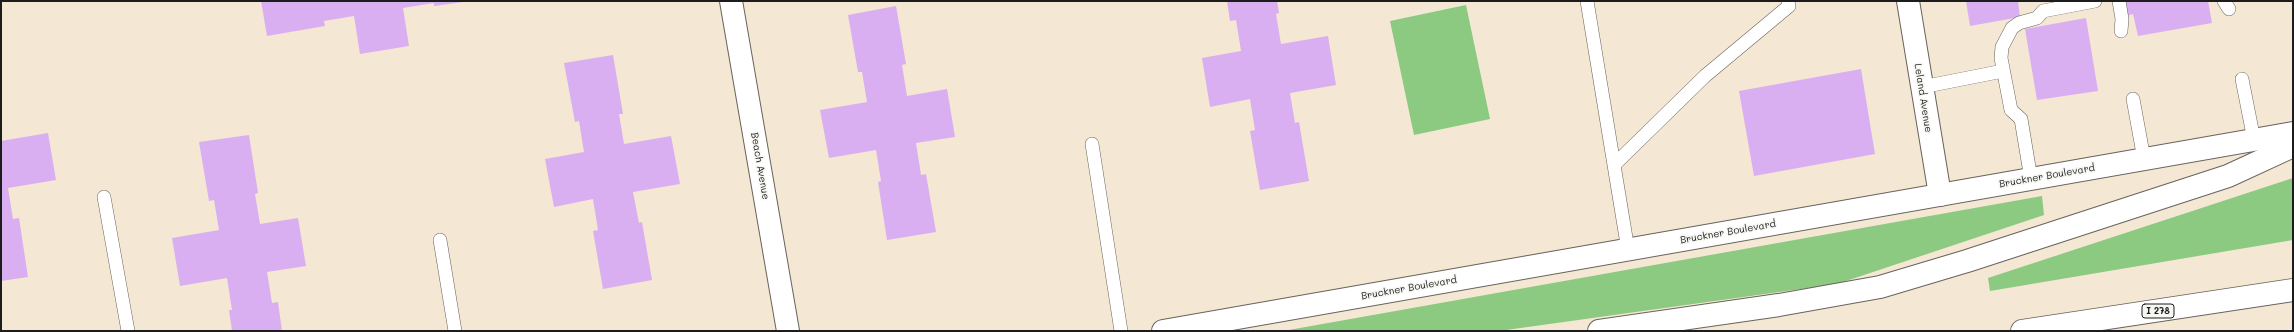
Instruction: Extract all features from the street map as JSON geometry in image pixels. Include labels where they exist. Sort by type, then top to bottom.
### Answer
[{"type":"main road","name":"Beach Avenue","points":[[732,1],[788,331]]},
{"type":"main road","name":"Leland Avenue","points":[[1908,1],[1940,195]]},
{"type":"main road","name":"Bruckner Boulevard","points":[[1163,331],[2293,133]]},
{"type":"main road","points":[[1599,331],[1787,304],[1880,287],[1967,261],[2228,176],[2293,146]]},
{"type":"main road","name":"I 278","points":[[2022,331],[2293,290]]},
{"type":"lane","points":[[1587,1],[1628,250]]},
{"type":"lane","points":[[1615,164],[1705,76],[1789,6],[1788,1]]},
{"type":"lane","points":[[2031,179],[2021,119],[2011,110],[2001,58],[2002,46],[2007,36],[2019,23],[2037,18],[2042,6],[2095,1]]},
{"type":"lane","points":[[2119,1],[2122,19],[2121,31]]},
{"type":"lane","points":[[1922,87],[2003,71]]},
{"type":"lane","points":[[2242,79],[2254,140]]},
{"type":"lane","points":[[2133,99],[2144,159]]},
{"type":"lane","points":[[1092,144],[1121,331]]},
{"type":"lane","points":[[104,197],[128,331]]},
{"type":"lane","points":[[440,240],[455,331]]},
{"type":"green space","points":[[1466,5],[1490,119],[1414,135],[1390,21]]},
{"type":"green space","points":[[2293,178],[2293,240],[1990,291],[1988,278]]},
{"type":"green space","points":[[2042,196],[2044,215],[1837,284],[1499,331],[1283,331]]},
{"type":"building","points":[[261,1],[463,2],[434,6],[434,3],[403,8],[409,46],[360,54],[354,16],[324,21],[325,26],[267,36]]},
{"type":"building","points":[[1227,1],[1277,1],[1279,13],[1276,14],[1281,44],[1328,36],[1336,85],[1290,93],[1295,123],[1299,122],[1309,181],[1260,190],[1250,131],[1255,130],[1250,99],[1210,107],[1202,58],[1241,51],[1236,20],[1230,21]]},
{"type":"building","points":[[1966,1],[2018,1],[2020,17],[1970,26]]},
{"type":"building","points":[[2123,1],[2208,1],[2212,23],[2138,36],[2133,14],[2126,16]]},
{"type":"building","points":[[896,6],[906,64],[902,65],[907,96],[947,89],[955,137],[916,143],[921,175],[926,174],[936,232],[887,240],[878,182],[881,181],[876,150],[829,158],[820,110],[867,102],[862,72],[858,72],[848,15]]},
{"type":"building","points":[[2086,18],[2098,91],[2037,100],[2025,29]]},
{"type":"building","points":[[613,55],[623,114],[619,114],[624,144],[671,136],[680,184],[633,192],[639,223],[642,222],[652,280],[603,289],[593,231],[598,230],[593,199],[554,207],[545,159],[584,152],[579,121],[575,122],[564,63]]},
{"type":"building","points":[[1861,69],[1875,154],[1754,176],[1739,91]]},
{"type":"building","points":[[48,133],[56,180],[8,188],[13,219],[19,218],[28,277],[1,281],[1,141]]},
{"type":"building","points":[[249,135],[258,193],[255,194],[260,224],[298,218],[306,266],[267,272],[272,303],[278,302],[282,331],[232,331],[229,310],[232,310],[227,278],[180,286],[172,238],[219,230],[214,200],[209,201],[199,142]]}]
